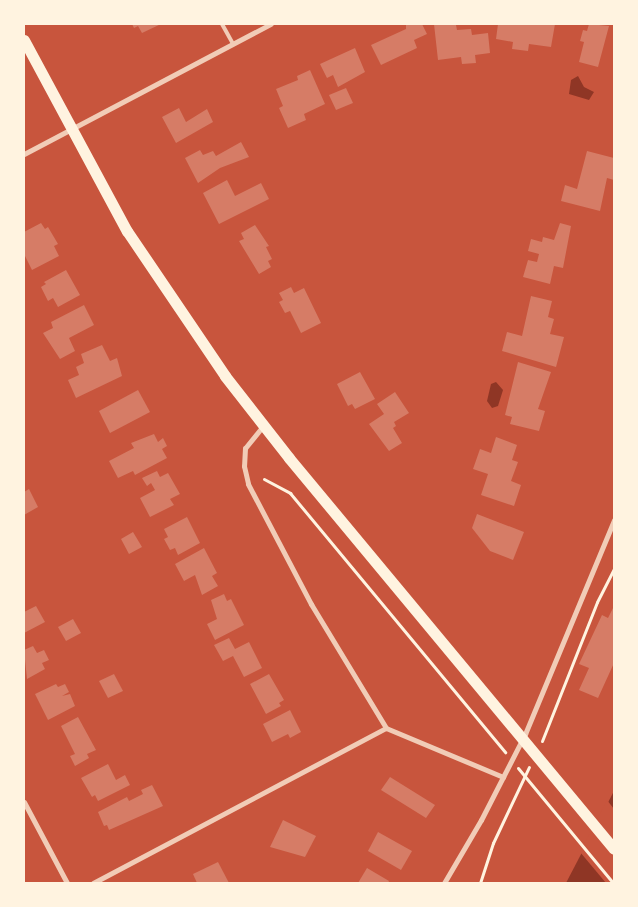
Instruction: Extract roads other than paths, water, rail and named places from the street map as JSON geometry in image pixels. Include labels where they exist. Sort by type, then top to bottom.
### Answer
[{"type":"main road","points":[[24,40],[106,195],[164,289],[263,426],[614,849]]},
{"type":"street","points":[[24,154],[271,24]]},
{"type":"street","points":[[263,426],[245,448],[244,466],[248,484],[311,604],[386,728],[504,777]]},
{"type":"street","points":[[444,883],[504,777],[531,720],[614,520]]},
{"type":"street","points":[[93,883],[386,728]]},
{"type":"street","points":[[24,802],[67,883]]},
{"type":"lane","points":[[222,24],[233,44]]}]
